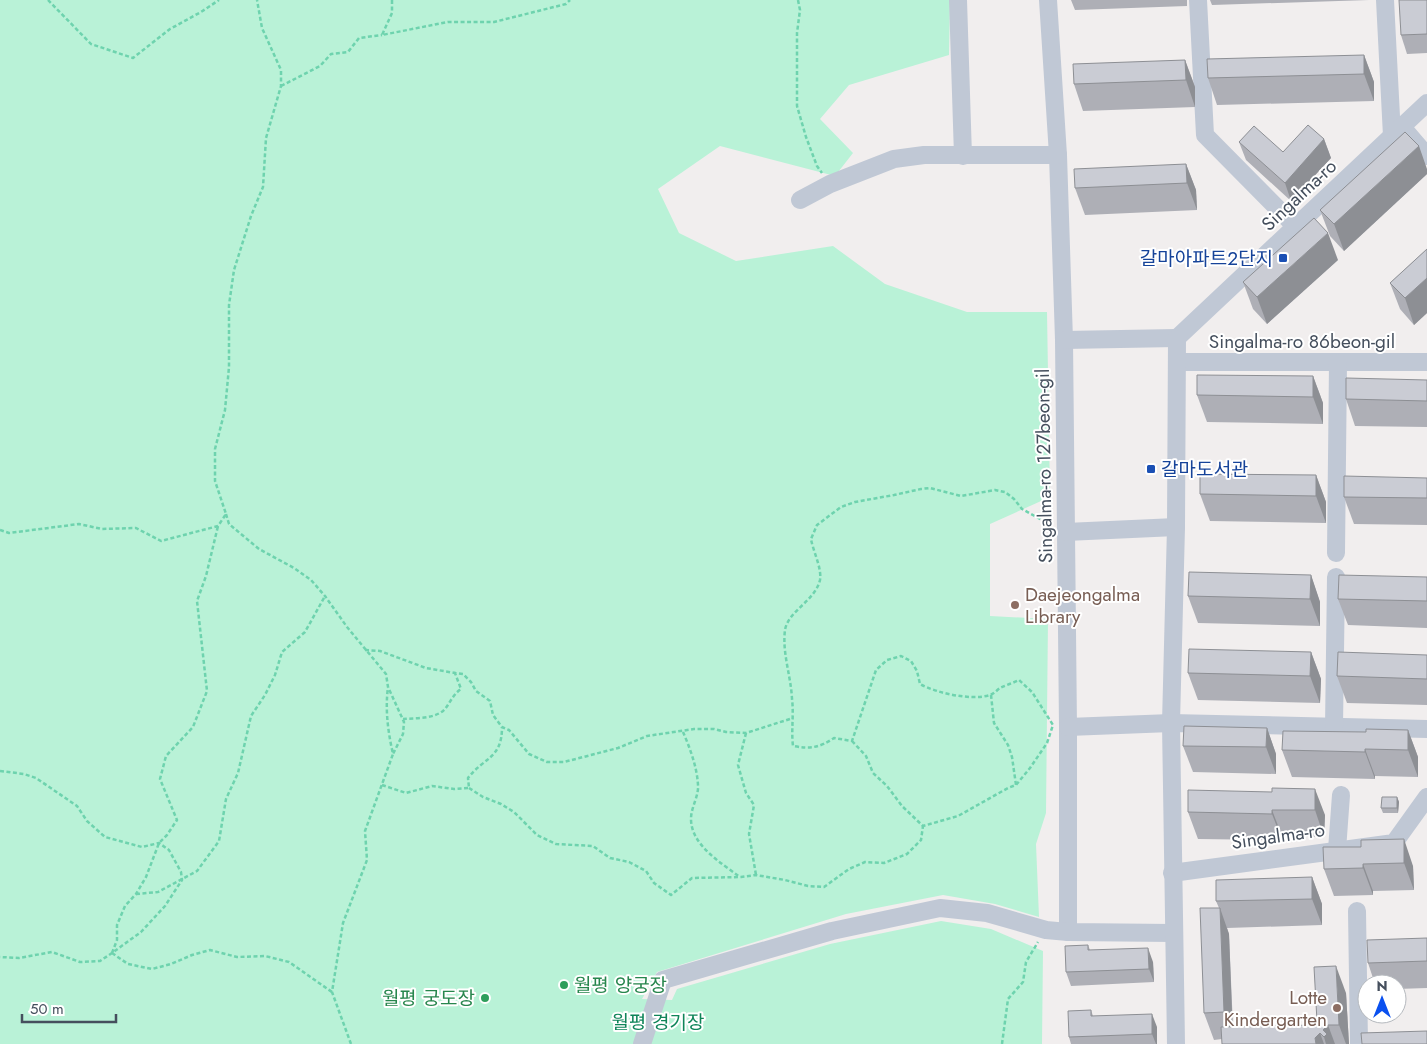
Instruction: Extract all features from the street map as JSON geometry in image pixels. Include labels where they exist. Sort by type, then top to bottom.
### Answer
[{"type":"street","points":[[958,0],[963,156]]},
{"type":"street","name":"Singalma-ro 127beon-gil","points":[[1048,0],[1058,155],[1064,340],[1068,932]]},
{"type":"street","points":[[1198,0],[1205,135],[1296,227]]},
{"type":"street","points":[[1385,0],[1397,131],[1427,156]]},
{"type":"street","name":"Singalma-ro","points":[[1177,338],[1427,104]]},
{"type":"street","points":[[800,200],[830,184],[894,159],[924,155],[1058,155]]},
{"type":"street","points":[[1064,340],[1177,338],[1176,527],[1171,723],[1176,1044]]},
{"type":"street","name":"Singalma-ro 86beon-gil","points":[[1177,362],[1427,362]]},
{"type":"street","points":[[1336,553],[1338,363]]},
{"type":"street","points":[[1066,532],[1176,527]]},
{"type":"street","points":[[1334,727],[1336,577]]},
{"type":"street","points":[[1068,727],[1171,723],[1427,729]]},
{"type":"street","points":[[1337,850],[1341,795]]},
{"type":"street","name":"Singalma-ro","points":[[1172,873],[1394,843],[1427,796]]},
{"type":"street","points":[[642,1044],[663,980],[832,931],[940,908],[987,913],[1046,930],[1173,933]]},
{"type":"street","points":[[1357,910],[1359,1044]]},
{"type":"path","points":[[48,0],[92,44],[133,58],[170,29],[219,0]]},
{"type":"path","points":[[258,0],[262,28],[281,70],[281,86],[266,138],[263,187],[251,216],[234,270],[229,305],[228,376],[225,410],[215,450],[215,481],[229,524],[259,550],[294,568],[311,580],[326,596],[365,650],[386,674],[388,687],[386,701],[388,733],[393,754]]},
{"type":"path","points":[[382,35],[392,13],[392,0]]},
{"type":"path","points":[[281,86],[320,66],[330,54],[348,52],[359,38],[448,22],[494,22],[566,4],[570,0]]},
{"type":"path","points":[[798,0],[800,10],[797,33],[797,106],[817,166],[830,184]]},
{"type":"path","points":[[924,826],[902,806],[873,773],[866,756],[852,741],[834,738],[821,747],[803,748],[793,746],[792,693],[784,645],[785,627],[795,612],[812,596],[820,580],[820,570],[810,539],[817,525],[841,507],[855,502],[930,488],[961,496],[995,490],[1005,492],[1022,509],[1066,532]]},
{"type":"path","points":[[112,953],[117,940],[117,925],[126,906],[136,894],[150,868],[152,858],[159,843],[178,820],[160,779],[166,756],[193,727],[207,691],[197,600],[206,576],[218,526],[226,514]]},
{"type":"path","points":[[0,530],[9,533],[79,524],[102,529],[136,528],[160,541],[218,526]]},
{"type":"path","points":[[136,894],[158,892],[197,871],[220,841],[226,799],[238,773],[251,716],[266,695],[282,652],[305,632],[326,596]]},
{"type":"path","points":[[365,650],[380,651],[426,668],[463,674],[476,691],[490,701],[493,715],[502,726],[509,730],[530,754],[547,762],[564,762],[618,748],[647,736],[694,729],[714,729],[746,733],[793,718]]},
{"type":"path","points":[[852,741],[876,670],[887,660],[901,656],[911,661],[917,671],[920,684],[930,689],[961,696],[978,697],[991,695],[1019,680],[1032,692],[1053,725],[1046,743],[1030,768],[1016,785],[958,816],[924,826]]},
{"type":"path","points":[[404,719],[429,716],[444,710],[453,695],[460,689],[455,673]]},
{"type":"path","points":[[350,1044],[332,992],[343,923],[367,860],[365,831],[393,754],[403,734],[404,719],[388,687]]},
{"type":"path","points":[[991,695],[994,723],[1008,745],[1012,757],[1016,785]]},
{"type":"path","points":[[469,788],[468,778],[494,754],[502,741],[502,726]]},
{"type":"path","points":[[683,732],[690,749],[699,786],[691,819],[693,830],[702,844],[715,858],[741,877]]},
{"type":"path","points":[[746,733],[738,765],[746,793],[754,805],[749,834],[756,875]]},
{"type":"path","points":[[0,771],[24,774],[36,778],[77,806],[87,821],[105,837],[142,847],[159,843],[169,850],[181,872],[182,880],[165,906],[141,932],[100,961],[80,962],[52,952],[20,958],[0,957]]},
{"type":"path","points":[[382,784],[406,793],[432,786],[454,789],[469,788],[514,812],[537,835],[556,844],[594,846],[610,858],[629,862],[646,871],[654,883],[671,895],[692,878],[756,875],[808,886],[824,887],[849,869],[865,862],[884,863],[907,854],[921,840],[924,826]]},
{"type":"path","points":[[1002,1044],[1008,999],[1022,982],[1026,962],[1046,930]]},
{"type":"path","points":[[112,953],[128,964],[152,969],[210,950],[237,957],[265,956],[289,962],[332,992]]},
{"type":"green space","name":"월평 경기장","points":[[0,0],[950,0],[949,55],[849,85],[820,119],[853,153],[835,176],[720,146],[658,189],[679,233],[736,261],[833,246],[885,284],[967,312],[1047,312],[1050,497],[990,524],[990,616],[1048,619],[1046,813],[1036,844],[1039,917],[995,904],[943,895],[846,914],[657,972],[642,999],[672,1000],[677,989],[830,944],[941,921],[991,929],[1043,951],[1042,1044],[0,1044]]},
{"type":"building","points":[[1399,0],[1427,0],[1427,34],[1401,35]]},
{"type":"building","points":[[1364,55],[1364,74],[1208,78],[1207,59]]},
{"type":"building","points":[[1185,60],[1186,80],[1074,84],[1073,64]]},
{"type":"building","points":[[1308,125],[1324,139],[1285,183],[1239,142],[1254,126],[1283,152]]},
{"type":"building","points":[[1405,132],[1419,146],[1334,224],[1320,210]]},
{"type":"building","points":[[1186,164],[1187,183],[1075,188],[1074,169]]},
{"type":"building","points":[[1314,218],[1328,233],[1257,297],[1243,282]]},
{"type":"building","points":[[1427,249],[1427,278],[1405,298],[1390,283]]},
{"type":"building","points":[[1197,375],[1313,376],[1313,397],[1197,395]]},
{"type":"building","points":[[1346,378],[1427,380],[1427,401],[1346,399]]},
{"type":"building","points":[[1200,474],[1316,475],[1316,496],[1200,494]]},
{"type":"building","points":[[1344,476],[1427,478],[1427,498],[1344,497]]},
{"type":"building","points":[[1189,572],[1311,575],[1310,599],[1188,596]]},
{"type":"building","points":[[1339,575],[1427,577],[1427,601],[1338,599]]},
{"type":"building","points":[[1189,649],[1311,652],[1310,676],[1188,673]]},
{"type":"building","points":[[1338,652],[1427,655],[1427,679],[1337,676]]},
{"type":"building","points":[[1184,726],[1267,728],[1266,747],[1183,746]]},
{"type":"building","points":[[1366,729],[1408,730],[1408,750],[1365,749],[1365,752],[1282,750],[1283,731],[1366,732]]},
{"type":"building","points":[[1272,788],[1315,789],[1315,810],[1272,810],[1272,814],[1188,812],[1188,790],[1272,792]]},
{"type":"building","points":[[1382,797],[1397,797],[1397,808],[1381,808]]},
{"type":"building","points":[[1404,839],[1404,863],[1363,864],[1363,868],[1324,869],[1323,847],[1361,847],[1361,840]]},
{"type":"building","points":[[1312,877],[1312,899],[1216,901],[1216,880]]},
{"type":"building","points":[[1200,908],[1220,908],[1224,1012],[1204,1013]]},
{"type":"building","points":[[1427,938],[1427,961],[1368,963],[1367,940]]},
{"type":"building","points":[[1088,945],[1088,950],[1148,948],[1149,969],[1066,972],[1065,946]]},
{"type":"building","points":[[1336,966],[1339,1025],[1328,1025],[1323,1030],[1327,1034],[1324,1037],[1320,1033],[1315,1038],[1316,1044],[1222,1044],[1221,1027],[1313,1025],[1317,1021],[1314,967]]},
{"type":"building","points":[[1091,1010],[1091,1016],[1152,1014],[1152,1034],[1069,1037],[1068,1011]]},
{"type":"building","points":[[1427,1031],[1427,1044],[1362,1044],[1361,1033]]},
{"type":"place","name":"갈마아파트2단지","points":[[1283,258]]},
{"type":"place","name":"갈마도서관","points":[[1151,469]]},
{"type":"place","name":"Daejeongalma Library","points":[[1015,605]]},
{"type":"place","name":"월평 양궁장","points":[[564,985]]},
{"type":"place","name":"월평 궁도장","points":[[485,998]]},
{"type":"place","name":"Lotte Kindergarten","points":[[1337,1008]]}]
